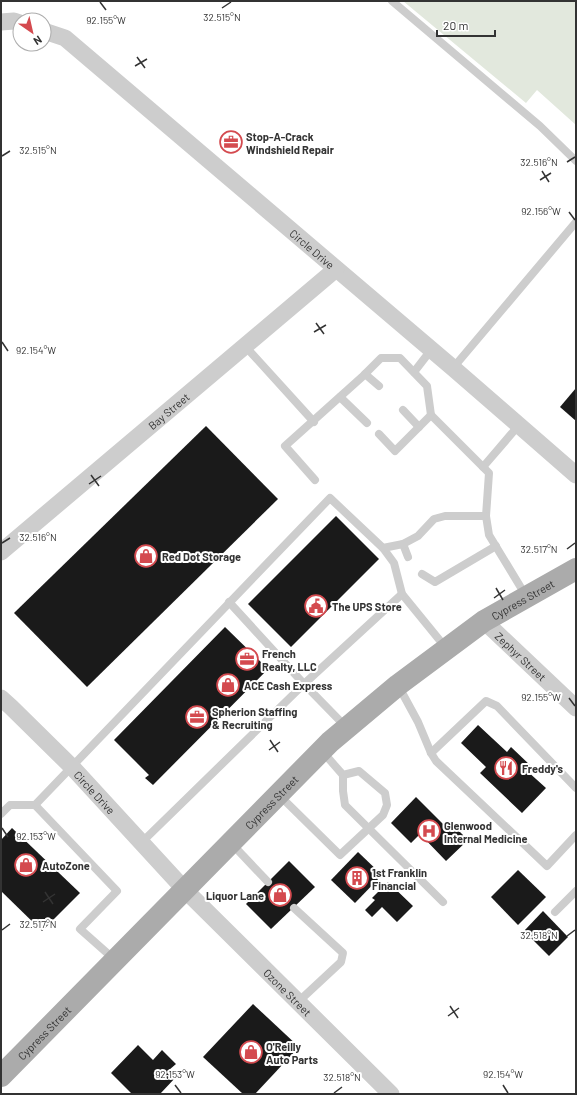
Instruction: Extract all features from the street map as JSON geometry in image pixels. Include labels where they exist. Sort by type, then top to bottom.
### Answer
[{"type":"main road","name":"Cypress Street","points":[[1,1076],[321,751],[347,728],[398,685],[484,621],[576,569]]},
{"type":"street","points":[[1,22],[12,21]]},
{"type":"street","name":"Circle Drive","points":[[52,34],[65,38],[453,368],[576,475]]},
{"type":"street","name":"Bay Street","points":[[1,552],[336,269]]},
{"type":"street","name":"Zephyr Street","points":[[484,621],[576,708]]},
{"type":"street","name":"Circle Drive","points":[[1,698],[72,767],[185,890]]},
{"type":"street","name":"Ozone Street","points":[[185,890],[391,1094]]},
{"type":"lane","points":[[392,1],[540,126],[576,161]]},
{"type":"lane","points":[[453,368],[576,222]]},
{"type":"lane","points":[[245,346],[314,422]]},
{"type":"lane","points":[[414,372],[431,350]]},
{"type":"lane","points":[[315,480],[285,446],[314,422],[382,358],[400,358],[427,386],[431,415],[489,473],[486,516],[489,535],[526,597]]},
{"type":"lane","points":[[365,374],[379,386]]},
{"type":"lane","points":[[340,397],[367,423]]},
{"type":"lane","points":[[403,410],[419,427]]},
{"type":"lane","points":[[379,434],[395,451],[431,415]]},
{"type":"lane","points":[[482,466],[519,426]]},
{"type":"lane","points":[[1,814],[10,805],[35,805],[330,498],[383,548],[394,563],[402,594],[446,648]]},
{"type":"lane","points":[[383,548],[403,544],[418,536],[434,519],[445,516],[486,516]]},
{"type":"lane","points":[[403,544],[408,557]]},
{"type":"lane","points":[[422,574],[435,582],[496,546]]},
{"type":"lane","points":[[142,843],[304,684],[402,594]]},
{"type":"lane","points":[[229,602],[304,684],[347,728]]},
{"type":"lane","points":[[398,685],[418,722],[436,761],[547,866],[576,835]]},
{"type":"lane","points":[[431,753],[486,701],[497,706],[576,788]]},
{"type":"lane","points":[[321,751],[343,775],[345,805],[443,902]]},
{"type":"lane","points":[[279,794],[340,855],[383,816],[387,805],[385,793],[359,771],[343,775]]},
{"type":"lane","points":[[35,805],[117,891],[80,929],[115,960]]},
{"type":"lane","points":[[231,843],[268,882]]},
{"type":"lane","points":[[555,912],[576,891]]},
{"type":"lane","points":[[294,908],[343,953],[341,962],[298,1002]]},
{"type":"shaded area","points":[[403,1],[576,1],[576,125],[537,90],[526,103]]},
{"type":"building","points":[[576,388],[576,421],[560,407]]},
{"type":"building","name":"Red Dot Storage","points":[[206,426],[278,499],[87,687],[14,613]]},
{"type":"building","points":[[336,516],[379,559],[291,647],[248,604]]},
{"type":"building","points":[[225,627],[264,665],[267,662],[271,666],[153,785],[145,778],[149,775],[114,740]]},
{"type":"building","name":"Freddy's","points":[[478,725],[507,752],[511,747],[531,766],[526,770],[546,788],[522,813],[480,773],[486,767],[461,743]]},
{"type":"building","name":"Glenwood Internal Medicine","points":[[416,797],[448,829],[452,824],[468,840],[446,861],[420,834],[411,843],[391,823]]},
{"type":"building","name":"AutoZone","points":[[12,828],[80,893],[42,931],[1,891],[1,840]]},
{"type":"building","name":"1st Franklin Financial","points":[[358,852],[382,875],[355,903],[331,880]]},
{"type":"building","name":"Liquor Lane","points":[[289,861],[315,887],[271,929],[246,904]]},
{"type":"building","points":[[518,870],[546,897],[518,925],[491,897]]},
{"type":"building","points":[[388,882],[413,906],[397,922],[382,907],[372,917],[365,910],[375,900],[372,898]]},
{"type":"building","points":[[543,911],[568,937],[549,956],[524,931]]},
{"type":"building","name":"O'Reilly Auto Parts","points":[[253,1004],[299,1047],[255,1094],[243,1094],[203,1057]]},
{"type":"building","points":[[138,1045],[153,1060],[162,1050],[176,1064],[169,1070],[176,1077],[160,1094],[132,1094],[111,1073]]},
{"type":"place","name":"Stop-A-Crack Windshield Repair","points":[[231,142]]},
{"type":"place","name":"Red Dot Storage","points":[[146,556]]},
{"type":"place","name":"The UPS Store","points":[[316,606]]},
{"type":"place","name":"French Realty, LLC","points":[[247,659]]},
{"type":"place","name":"ACE Cash Express","points":[[228,685]]},
{"type":"place","name":"Spherion Staffing & Recruiting","points":[[197,717]]},
{"type":"place","name":"Freddy's","points":[[506,768]]},
{"type":"place","name":"Glenwood Internal Medicine","points":[[429,831]]},
{"type":"place","name":"AutoZone","points":[[26,865]]},
{"type":"place","name":"1st Franklin Financial","points":[[357,878]]},
{"type":"place","name":"Liquor Lane","points":[[280,895]]},
{"type":"place","name":"O'Reilly Auto Parts","points":[[251,1052]]}]
